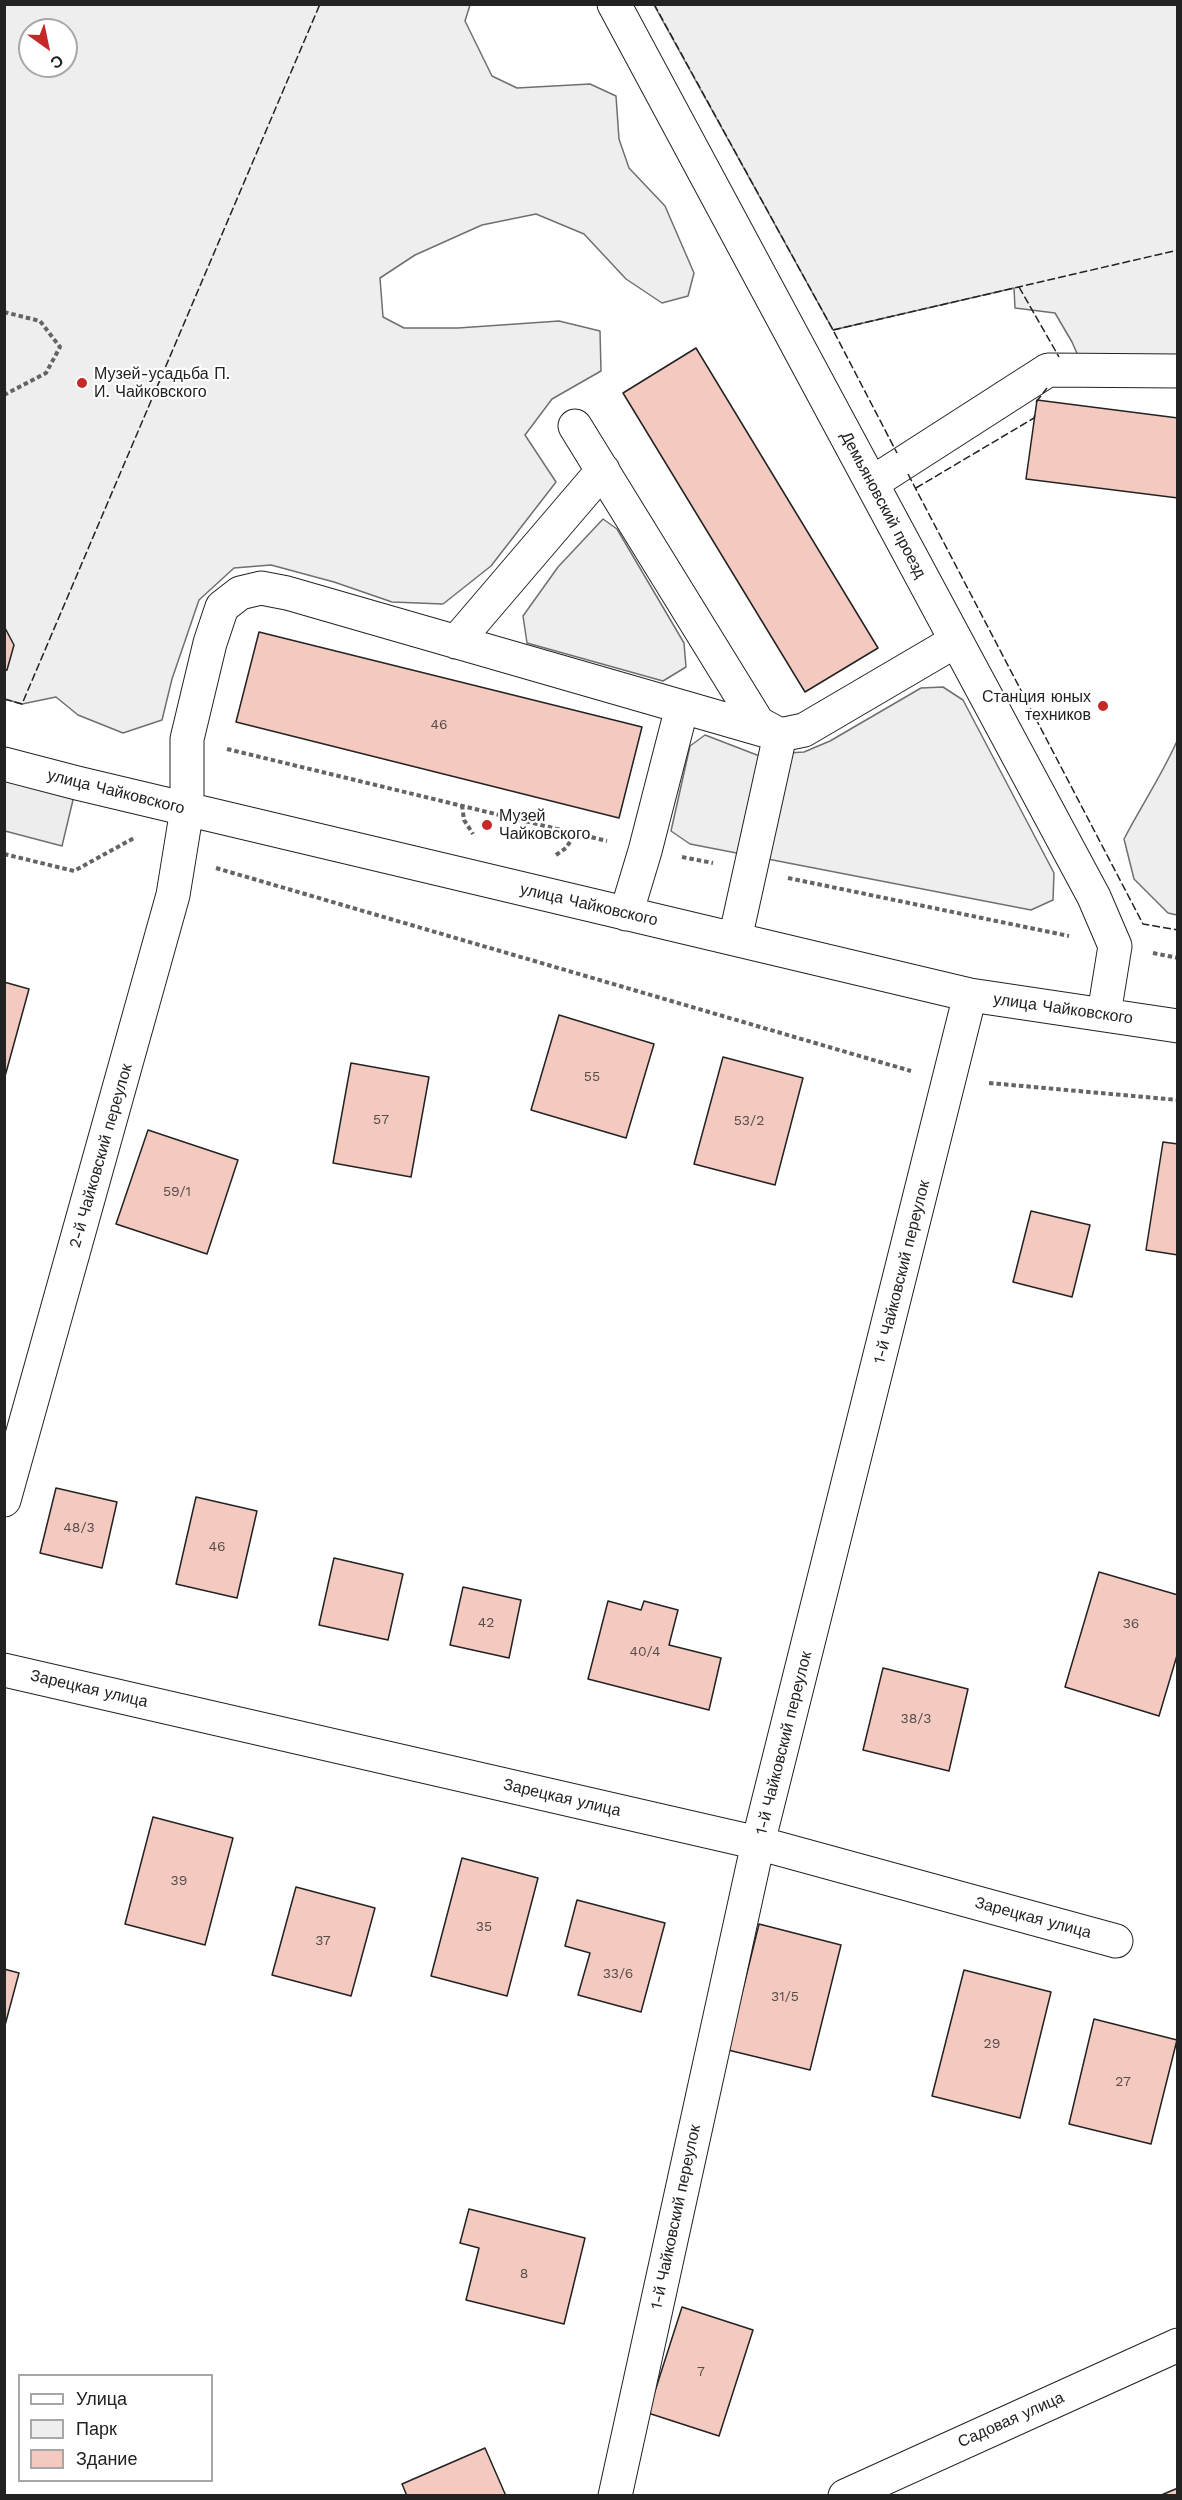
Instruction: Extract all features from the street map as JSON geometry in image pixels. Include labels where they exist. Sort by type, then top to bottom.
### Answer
[{"type":"street","name":"Демьяновский проезд","points":[[614,4],[872,483],[954,642],[1094,897],[1115,946]]},
{"type":"street","points":[[872,483],[1048,370],[1178,371]]},
{"type":"street","points":[[575,426],[758,723],[780,735],[804,730],[954,642]]},
{"type":"street","points":[[456,642],[603,470]]},
{"type":"street","name":"2-й Чайковский переулок","points":[[4,1500],[173,895],[187,809],[187,739],[210,643],[222,607],[240,593],[261,588],[287,593],[780,735]]},
{"type":"street","points":[[626,914],[682,707]]},
{"type":"street","points":[[735,939],[780,735]]},
{"type":"street","name":"улица Чайковского","points":[[4,764],[970,995],[1178,1026]]},
{"type":"street","points":[[1104,1014],[1115,946]]},
{"type":"street","name":"1-й Чайковский переулок","points":[[615,2496],[758,1843],[951,1079],[970,995]]},
{"type":"street","name":"Зарецкая улица","points":[[4,1670],[758,1843],[1116,1941]]},
{"type":"street","name":"Садовая улица","points":[[845,2496],[1178,2345]]},
{"type":"path","points":[[4,312],[40,321],[60,347],[46,374],[4,395]]},
{"type":"path","points":[[187,739],[645,850],[1178,958]]},
{"type":"path","points":[[462,805],[464,820],[476,838]]},
{"type":"path","points":[[4,854],[74,871],[187,809]]},
{"type":"path","points":[[546,858],[557,855],[566,848],[575,834]]},
{"type":"path","points":[[180,858],[926,1076],[1178,1100]]},
{"type":"green space","points":[[4,5],[470,5],[465,21],[492,76],[517,88],[590,84],[616,96],[619,139],[629,168],[665,206],[694,273],[688,296],[662,303],[626,279],[584,234],[536,214],[482,225],[415,255],[380,278],[383,317],[404,328],[458,328],[559,321],[600,331],[601,371],[552,399],[525,435],[556,482],[491,566],[443,604],[392,602],[334,582],[271,565],[234,568],[199,600],[172,679],[162,720],[123,733],[78,715],[56,697],[22,704],[5,699]]},
{"type":"green space","points":[[654,5],[1177,5],[1177,368],[1087,376],[1072,342],[1055,313],[1015,308],[1014,288],[833,330]]},
{"type":"green space","points":[[603,519],[617,529],[684,643],[686,667],[663,681],[527,643],[523,616],[558,567]]},
{"type":"green space","points":[[943,687],[963,700],[1054,873],[1053,900],[1031,910],[690,844],[671,831],[690,746],[705,735],[757,755],[804,752],[830,741],[921,688]]},
{"type":"green space","points":[[1177,741],[1178,915],[1168,913],[1134,879],[1124,839]]},
{"type":"shaded area","points":[[4,764],[77,783],[62,846],[5,831]]},
{"type":"building","points":[[696,348],[878,648],[805,692],[623,393]]},
{"type":"building","points":[[1037,400],[1178,418],[1178,498],[1026,479]]},
{"type":"building","points":[[4,626],[14,645],[7,670],[4,671]]},
{"type":"building","points":[[259,632],[642,727],[619,818],[236,722]]},
{"type":"building","points":[[4,982],[29,989],[4,1080]]},
{"type":"building","points":[[559,1015],[654,1044],[626,1138],[531,1110]]},
{"type":"building","points":[[723,1057],[803,1078],[775,1185],[694,1164]]},
{"type":"building","points":[[351,1063],[429,1077],[411,1177],[333,1163]]},
{"type":"building","points":[[148,1130],[238,1160],[207,1254],[116,1224]]},
{"type":"building","points":[[1163,1142],[1178,1144],[1178,1255],[1146,1250]]},
{"type":"building","points":[[1031,1211],[1090,1225],[1072,1297],[1013,1282]]},
{"type":"building","points":[[56,1488],[117,1502],[102,1568],[40,1553]]},
{"type":"building","points":[[196,1497],[257,1511],[237,1598],[176,1584]]},
{"type":"building","points":[[334,1558],[403,1574],[388,1640],[319,1625]]},
{"type":"building","points":[[1099,1572],[1178,1595],[1178,1652],[1159,1716],[1065,1687]]},
{"type":"building","points":[[463,1587],[521,1600],[509,1658],[450,1645]]},
{"type":"building","points":[[608,1601],[641,1610],[644,1601],[678,1610],[669,1645],[721,1658],[709,1710],[588,1679]]},
{"type":"building","points":[[883,1668],[968,1689],[949,1771],[863,1750]]},
{"type":"building","points":[[153,1817],[233,1838],[205,1945],[125,1924]]},
{"type":"building","points":[[462,1858],[538,1878],[507,1996],[431,1976]]},
{"type":"building","points":[[296,1887],[375,1908],[351,1996],[272,1975]]},
{"type":"building","points":[[577,1900],[665,1923],[641,2012],[578,1995],[590,1953],[565,1946]]},
{"type":"building","points":[[759,1924],[841,1945],[810,2070],[728,2050]]},
{"type":"building","points":[[4,1969],[19,1973],[4,2029]]},
{"type":"building","points":[[964,1970],[1051,1992],[1020,2118],[932,2096]]},
{"type":"building","points":[[1094,2019],[1177,2040],[1151,2144],[1069,2124]]},
{"type":"building","points":[[469,2209],[585,2238],[564,2324],[466,2300],[479,2248],[460,2243]]},
{"type":"building","points":[[682,2307],[753,2330],[719,2436],[648,2413]]},
{"type":"building","points":[[485,2448],[506,2496],[407,2496],[402,2484]]},
{"type":"building","points":[[1178,2488],[1178,2496],[1159,2496]]},
{"type":"fence","points":[[4,699],[22,704],[320,4]]},
{"type":"fence","points":[[654,4],[833,330],[897,453]]},
{"type":"fence","points":[[833,330],[1178,250]]},
{"type":"fence","points":[[1019,287],[1059,357]]},
{"type":"fence","points":[[1036,402],[1047,388]]},
{"type":"fence","points":[[916,488],[1034,418],[1035,414]]},
{"type":"fence","points":[[908,474],[1143,924],[1178,930]]},
{"type":"place","name":"Музей-усадьба П. И. Чайковского","points":[[82,383]]},
{"type":"place","name":"Станция юных техников","points":[[1103,706]]},
{"type":"place","name":"Музей Чайковского","points":[[487,825]]}]
